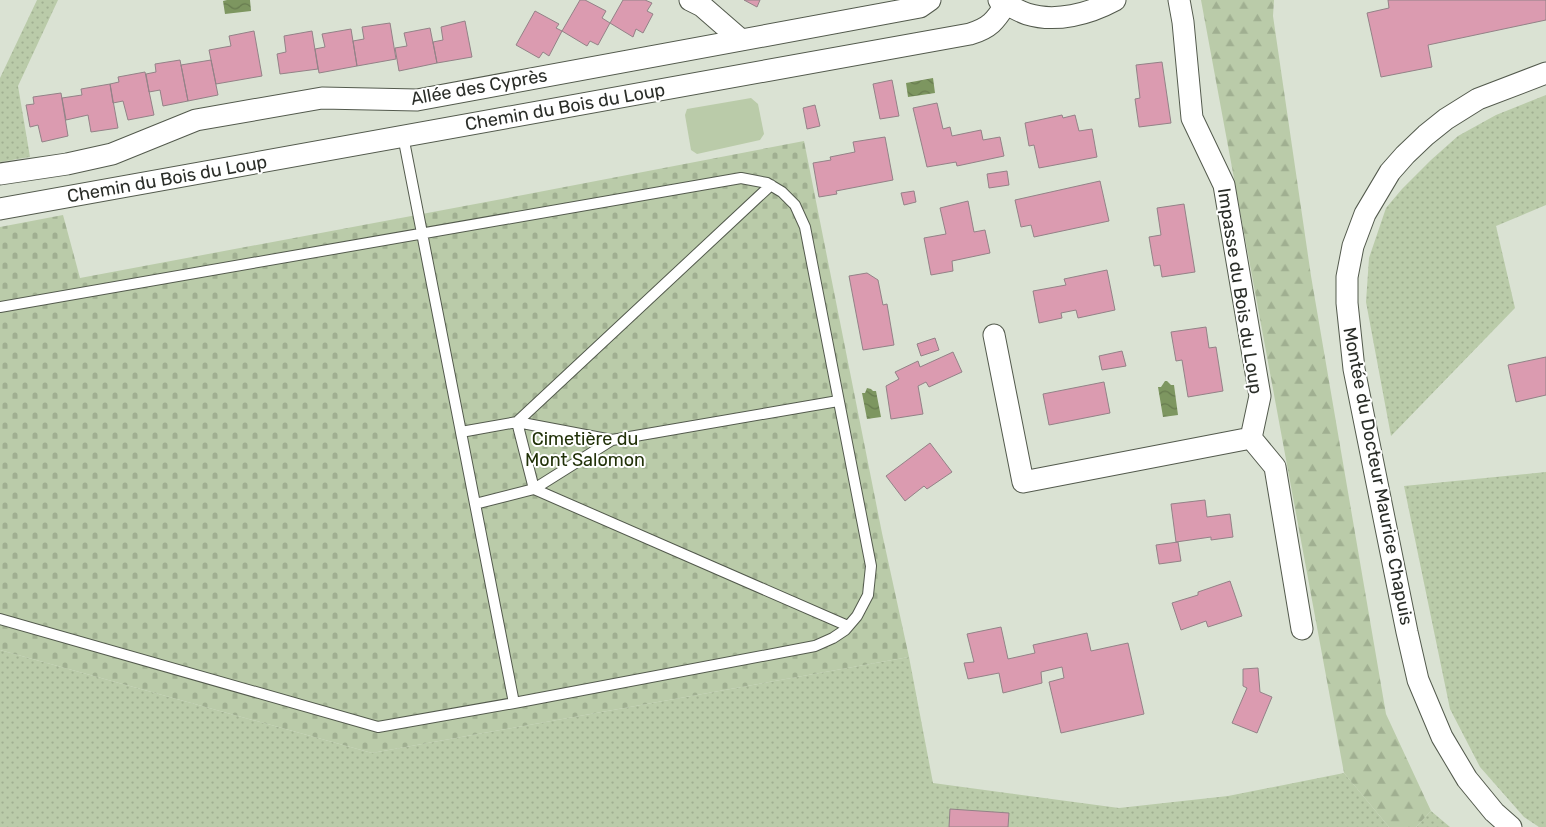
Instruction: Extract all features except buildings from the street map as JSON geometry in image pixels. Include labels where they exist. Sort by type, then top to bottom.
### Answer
[{"type":"street","points":[[690,0],[702,6],[741,40]]},
{"type":"street","name":"Allée des Cyprès","points":[[0,174],[67,164],[112,154],[196,120],[322,98],[417,100],[920,7],[930,0]]},
{"type":"street","name":"Chemin du Bois du Loup","points":[[0,209],[970,34],[992,24],[1003,2],[1026,14],[1045,18],[1081,14],[1102,7],[1115,0]]},
{"type":"street","name":"Impasse du Bois du Loup","points":[[1179,0],[1183,22],[1192,118],[1224,185],[1260,396],[1251,438]]},
{"type":"street","name":"Montée du Docteur Maurice Chapuis","points":[[1512,827],[1494,812],[1467,779],[1442,737],[1418,680],[1354,369],[1347,303],[1347,277],[1353,246],[1365,214],[1390,172],[1426,134],[1478,99],[1546,73]]},
{"type":"street","points":[[994,335],[1023,482],[1251,438],[1275,467],[1302,629]]},
{"type":"lane","points":[[403,136],[514,703]]},
{"type":"lane","points":[[0,307],[741,178],[767,182],[782,192],[795,205],[805,227],[871,566],[868,595],[857,616],[834,638],[815,646],[378,727],[0,619]]},
{"type":"lane","points":[[517,422],[770,185]]},
{"type":"lane","points":[[461,432],[517,422],[612,440],[838,401]]},
{"type":"lane","points":[[517,422],[534,488]]},
{"type":"lane","points":[[475,504],[534,488],[612,440]]},
{"type":"lane","points":[[534,488],[848,626]]},
{"type":"green space","points":[[37,0],[58,0],[18,86],[30,157],[0,162],[0,78]]},
{"type":"green space","points":[[1201,0],[1274,0],[1273,16],[1311,276],[1386,714],[1431,811],[1416,827],[1389,827],[1344,773]]},
{"type":"green space","points":[[1546,95],[1546,205],[1496,226],[1515,308],[1391,436],[1366,302],[1369,258],[1386,208],[1431,160],[1458,136],[1496,115]]},
{"type":"green space","points":[[751,98],[758,104],[764,134],[760,140],[697,154],[691,150],[685,115],[687,109]]},
{"type":"green space","name":"Cimetière du Mont Salomon","points":[[804,141],[882,533],[909,657],[372,753],[0,650],[0,227],[63,215],[80,278]]},
{"type":"green space","points":[[1546,472],[1546,827],[1539,827],[1524,817],[1480,767],[1450,709],[1404,486]]},
{"type":"green space","points":[[0,650],[372,753],[909,657],[933,783],[1119,808],[1228,796],[1344,773],[1389,827],[0,827]]},
{"type":"green space","points":[[1431,811],[1450,827],[1416,827]]},
{"type":"water","points":[[250,0],[251,11],[225,14],[223,1]]},
{"type":"water","points":[[933,78],[935,93],[908,97],[906,83]]},
{"type":"water","points":[[1165,381],[1174,385],[1178,415],[1163,417],[1158,387],[1161,387]]},
{"type":"water","points":[[867,388],[876,391],[881,417],[867,419],[862,393],[865,393]]}]
